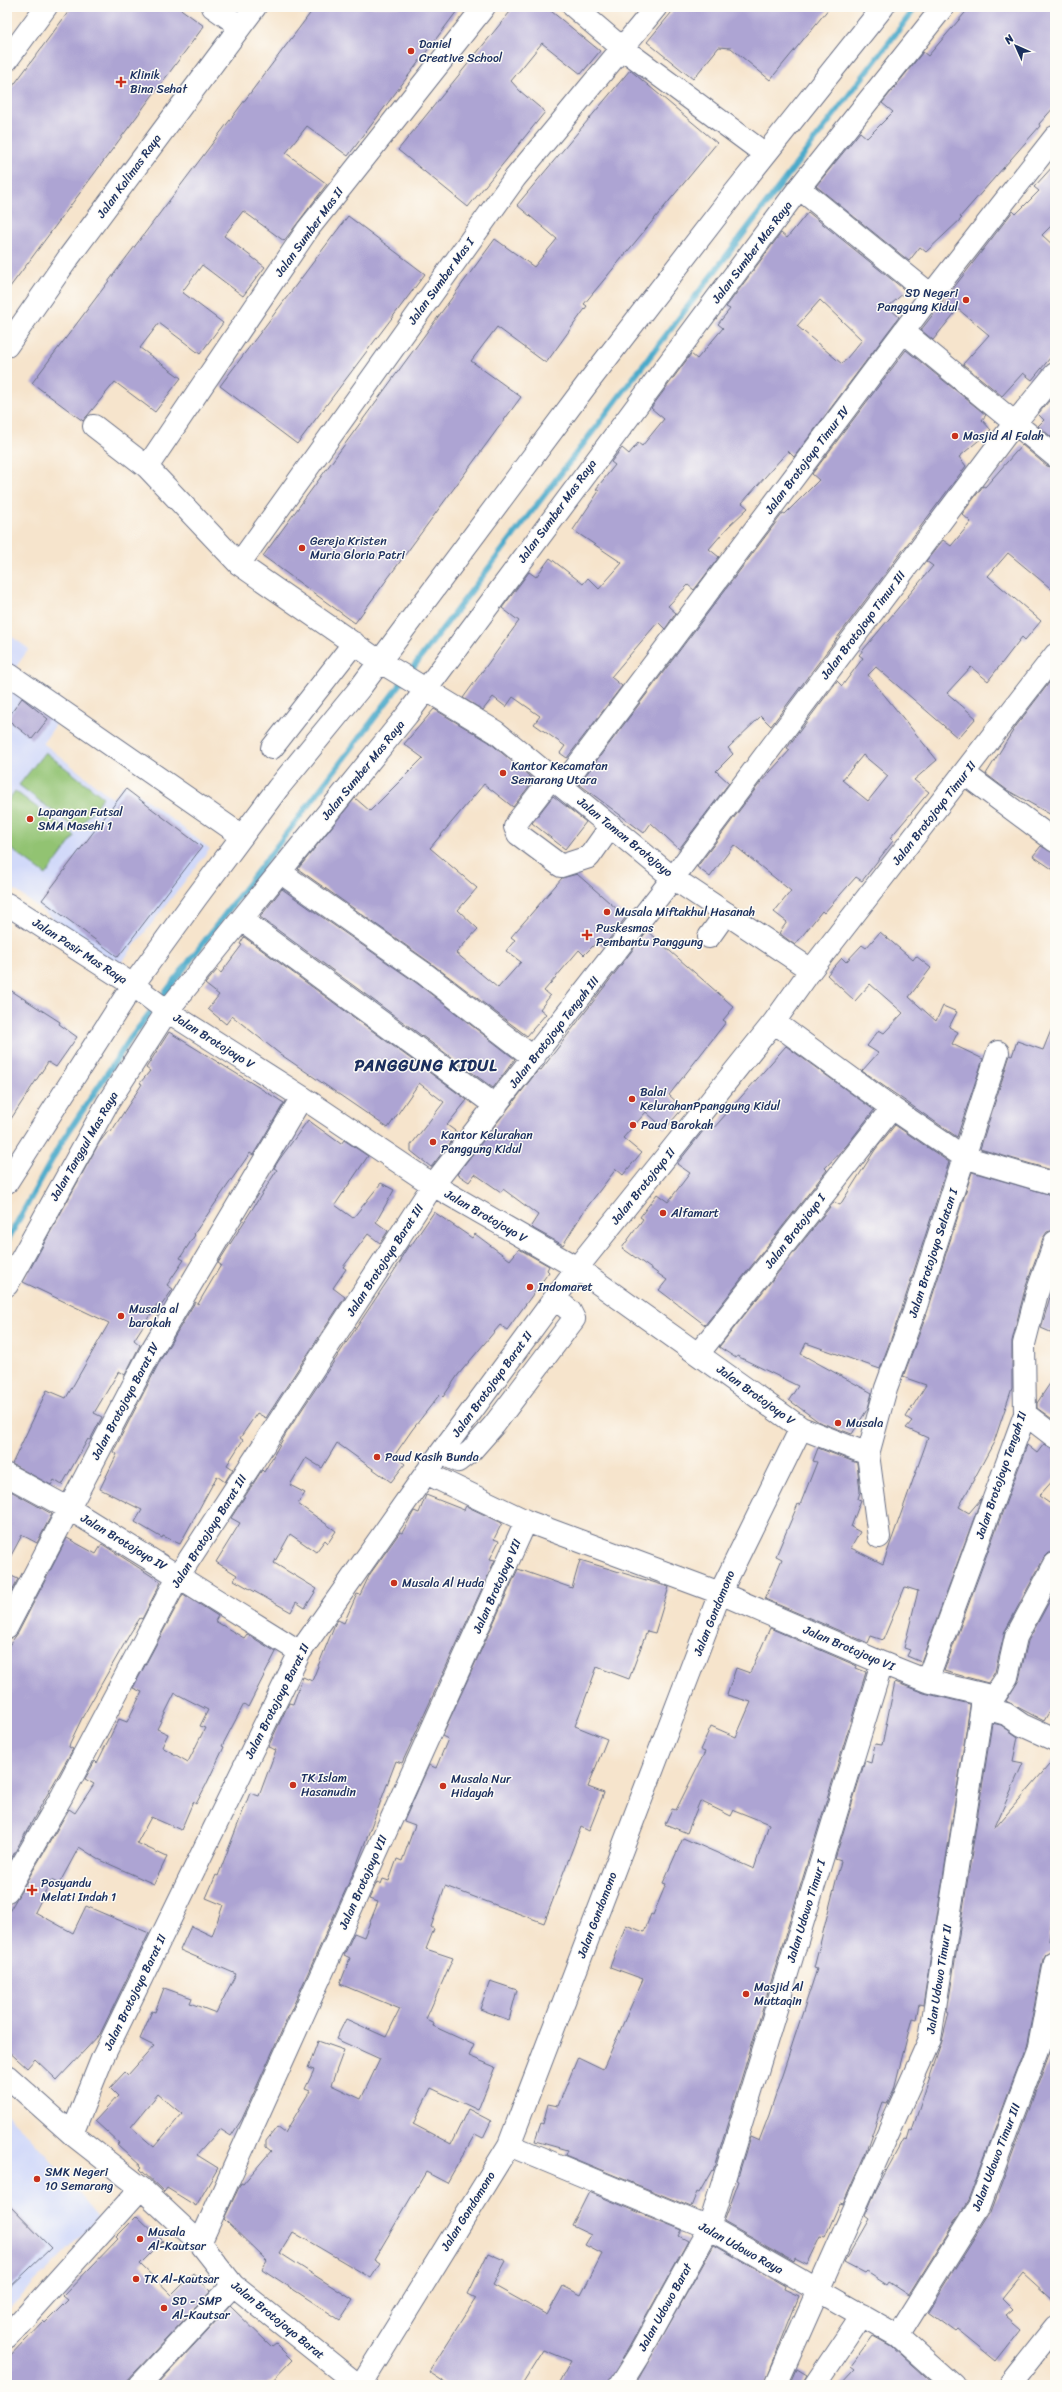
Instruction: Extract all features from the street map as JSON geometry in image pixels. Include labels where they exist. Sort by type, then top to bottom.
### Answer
[{"type":"street","points":[[7,60],[46,7]]},
{"type":"street","points":[[213,7],[240,26]]},
{"type":"street","name":"Jalan Kalimas Raya","points":[[7,346],[70,257],[255,7]]},
{"type":"street","name":"Jalan Sumber Mas II","points":[[147,467],[308,229],[484,7]]},
{"type":"street","points":[[574,7],[622,48],[765,154]]},
{"type":"street","name":"Jalan Sumber Mas I","points":[[239,564],[515,178],[656,7]]},
{"type":"street","points":[[7,1182],[13,1157],[138,989],[242,836],[382,663],[590,380],[765,154],[883,7]]},
{"type":"street","name":"Jalan Sumber Mas Raya","points":[[166,1010],[242,920],[424,688],[799,188],[943,7]]},
{"type":"street","name":"Jalan Brotojoyo Timur IV","points":[[611,826],[589,857],[561,866],[518,834],[515,827],[518,821],[557,782],[931,295],[1055,137]]},
{"type":"street","points":[[799,188],[931,295]]},
{"type":"street","points":[[904,332],[1014,424],[1055,456]]},
{"type":"street","name":"Jalan Brotojoyo Timur III","points":[[673,878],[1014,424],[1055,374]]},
{"type":"street","name":"Jalan Taman Brotojoyo","points":[[94,426],[147,467],[239,564],[382,663],[496,732],[673,878],[811,970]]},
{"type":"street","points":[[272,748],[354,643]]},
{"type":"street","name":"Jalan Brotojoyo Timur II","points":[[811,970],[965,774],[1055,655]]},
{"type":"street","points":[[10,675],[242,836]]},
{"type":"street","points":[[965,774],[1055,841]]},
{"type":"street","points":[[280,872],[425,974],[534,1058]]},
{"type":"street","name":"Jalan Brotojoyo Tengah III","points":[[433,1185],[534,1058],[673,878]]},
{"type":"street","name":"Jalan Pasir Mas Raya","points":[[7,904],[138,989],[166,1010]]},
{"type":"street","points":[[709,937],[726,913]]},
{"type":"street","points":[[242,920],[496,1106]]},
{"type":"street","name":"Jalan Brotojoyo II","points":[[577,1268],[774,1022],[811,970]]},
{"type":"street","name":"Jalan Brotojoyo V","points":[[166,1010],[302,1097],[433,1185],[577,1268],[801,1428],[868,1454]]},
{"type":"street","name":"Jalan Tanggul Mas Raya","points":[[7,1285],[107,1104],[166,1010]]},
{"type":"street","points":[[774,1022],[892,1108],[964,1157],[1055,1184]]},
{"type":"street","name":"Jalan Brotojoyo Selatan I","points":[[868,1454],[886,1388],[914,1312],[998,1052]]},
{"type":"street","name":"Jalan Brotojoyo Barat IV","points":[[7,1627],[150,1353],[302,1097]]},
{"type":"street","name":"Jalan Brotojoyo I","points":[[698,1354],[892,1108]]},
{"type":"street","name":"Jalan Brotojoyo Barat III","points":[[7,1891],[62,1796],[179,1575],[433,1185]]},
{"type":"street","name":"Jalan Brotojoyo Tengah II","points":[[927,1681],[1025,1414],[1024,1344],[1037,1294],[1055,1242]]},
{"type":"street","name":"Jalan Brotojoyo Barat II","points":[[72,2134],[102,2059],[300,1652],[426,1473],[577,1268]]},
{"type":"street","points":[[1025,1414],[1055,1437]]},
{"type":"street","name":"Jalan Gondomono","points":[[359,2385],[509,2145],[720,1593],[801,1428]]},
{"type":"street","points":[[868,1454],[879,1537]]},
{"type":"street","points":[[426,1473],[526,1521],[720,1593]]},
{"type":"street","name":"Jalan Brotojoyo IV","points":[[7,1475],[68,1508],[179,1575],[300,1652]]},
{"type":"street","name":"Jalan Brotojoyo VII","points":[[200,2243],[526,1521]]},
{"type":"street","points":[[982,1701],[995,1697],[1002,1687],[1007,1676],[1016,1637],[1055,1564]]},
{"type":"street","name":"Jalan Brotojoyo VI","points":[[720,1593],[882,1663],[982,1701]]},
{"type":"street","name":"Jalan Udowo Timur I","points":[[709,2228],[882,1663]]},
{"type":"street","points":[[982,1701],[1006,1714],[1022,1725],[1055,1740]]},
{"type":"street","name":"Jalan Udowo Timur II","points":[[776,2385],[930,2039],[982,1701]]},
{"type":"street","name":"Jalan Udowo Timur III","points":[[898,2336],[979,2207],[1047,2048],[1055,1962]]},
{"type":"street","name":"Jalan Brotojoyo Barat","points":[[7,2076],[72,2134],[141,2188],[200,2243],[233,2285],[359,2385]]},
{"type":"street","name":"Jalan Udowo Raya","points":[[509,2145],[709,2228],[898,2336],[953,2385]]},
{"type":"street","points":[[7,2337],[141,2188]]},
{"type":"street","name":"Jalan Udowo Barat","points":[[620,2385],[640,2354],[709,2228]]},
{"type":"street","points":[[140,2385],[233,2285]]},
{"type":"street","points":[[815,2385],[862,2315]]},
{"type":"street","points":[[1009,2385],[1055,2328]]},
{"type":"shaded area","points":[[7,633],[29,649],[7,679]]},
{"type":"shaded area","points":[[7,682],[59,720],[43,743],[112,798],[125,783],[210,849],[117,968],[7,884]]},
{"type":"shaded area","name":"SMK Negeri 10 Semarang","points":[[7,2114],[34,2141],[99,2217],[7,2311]]},
{"type":"green space","name":"Lapangan Futsal SMA Masehi 1","points":[[45,752],[103,797],[77,830],[19,785]]},
{"type":"green space","name":"Lapangan Futsal SMA Masehi 1","points":[[15,791],[75,836],[46,875],[7,846],[7,802]]},
{"type":"building","points":[[72,7],[178,7],[204,26],[7,291],[7,94]]},
{"type":"building","points":[[315,7],[460,7],[348,156],[307,126],[286,153],[327,184],[284,241],[243,211],[224,236],[265,267],[243,296],[202,265],[182,292],[223,323],[200,354],[159,323],[140,348],[181,378],[155,412],[115,382],[83,421],[32,383]]},
{"type":"building","points":[[514,7],[546,7],[600,51],[581,74],[542,43],[511,81],[520,91],[545,112],[468,207],[398,150]]},
{"type":"building","points":[[676,7],[830,7],[770,80],[731,48],[719,47],[693,79],[647,42]]},
{"type":"building","points":[[970,7],[1055,7],[1055,106],[1039,124],[1040,126],[960,217],[962,218],[926,252],[920,247],[909,261],[816,186],[860,132],[867,138],[893,112],[882,103],[923,52],[928,56]]},
{"type":"building","points":[[630,70],[717,143],[584,304],[587,306],[546,363],[497,327],[471,361],[521,397],[355,623],[263,556],[495,239],[534,267],[557,239],[517,205]]},
{"type":"building","points":[[1055,164],[1055,222],[1042,235],[1055,247],[1055,352],[1032,380],[1023,373],[1002,396],[963,364],[989,335],[958,309],[933,340],[921,330],[1013,211],[1016,214],[1039,191],[1034,187]]},
{"type":"building","points":[[808,212],[906,291],[888,307],[899,317],[794,457],[788,451],[742,503],[748,508],[728,527],[709,549],[719,557],[694,590],[688,585],[668,606],[676,613],[665,629],[658,622],[611,677],[622,686],[567,758],[560,753],[565,746],[534,724],[540,716],[513,697],[506,707],[493,697],[483,710],[463,698],[519,621],[502,608],[529,572],[536,577],[550,558],[583,584],[588,578],[599,589],[622,563],[573,530],[599,491],[596,489],[615,465],[611,462],[622,448],[629,454],[638,443],[642,446],[664,419],[651,408],[691,354],[697,359],[723,328],[718,324],[730,309],[726,307],[781,233],[787,238]],"holes":[[[820,300],[862,340],[842,364],[797,326]]]},
{"type":"building","points":[[348,216],[425,274],[297,444],[220,386]]},
{"type":"building","points":[[906,350],[986,415],[982,420],[991,430],[959,457],[966,466],[771,726],[761,716],[728,748],[733,754],[716,771],[729,783],[679,849],[651,823],[644,833],[579,784],[783,513],[785,514],[819,480],[812,474]]},
{"type":"building","points":[[1055,394],[1055,440],[1038,426],[1044,420],[1038,414]]},
{"type":"building","points":[[1022,445],[1047,466],[1055,468],[1055,592],[1008,553],[988,576],[1041,621],[1025,640],[1022,637],[988,681],[971,667],[947,693],[976,718],[958,738],[876,667],[868,675],[937,760],[914,780],[929,792],[890,838],[893,841],[862,881],[856,877],[824,913],[822,911],[795,945],[779,933],[787,922],[774,912],[791,891],[734,845],[710,877],[697,867],[760,783],[790,750],[787,748],[837,681],[842,686],[863,658],[859,655],[933,566],[926,561],[943,540],[951,546],[971,522],[962,514],[983,486],[985,487]],"holes":[[[863,755],[888,776],[868,801],[842,780]]]},
{"type":"building","points":[[1052,679],[1055,682],[1055,817],[1007,790],[986,774],[1016,726]]},
{"type":"building","points":[[22,698],[48,719],[32,739],[7,719]]},
{"type":"building","points":[[434,709],[489,742],[534,780],[513,807],[484,784],[430,848],[477,888],[458,910],[478,929],[456,953],[498,988],[521,962],[506,951],[515,940],[511,937],[562,878],[577,874],[626,917],[603,947],[597,942],[584,955],[579,950],[544,991],[550,996],[540,1009],[546,1014],[527,1036],[432,964],[298,869],[355,798],[370,811],[423,758],[404,744]]},
{"type":"building","points":[[126,789],[202,847],[118,957],[42,900]]},
{"type":"building","points":[[553,796],[586,822],[565,849],[532,823]]},
{"type":"building","points":[[1041,846],[1055,853],[1055,871],[1033,856]]},
{"type":"building","points":[[282,889],[418,984],[515,1059],[493,1088],[260,917]]},
{"type":"building","points":[[647,931],[734,1007],[723,1020],[726,1022],[669,1095],[683,1108],[665,1129],[646,1112],[623,1138],[641,1153],[623,1175],[616,1169],[584,1211],[563,1245],[534,1229],[531,1226],[538,1215],[503,1189],[501,1192],[475,1174],[469,1182],[457,1174],[539,1069],[541,1070]]},
{"type":"building","points":[[880,932],[913,960],[916,956],[931,968],[909,997],[936,1021],[943,1006],[957,1012],[949,1027],[958,1032],[952,1044],[983,1059],[957,1137],[862,1071],[878,1053],[867,1046],[879,1030],[884,1033],[903,1013],[870,984],[855,1001],[827,975],[842,958],[846,962],[862,945],[866,948]]},
{"type":"building","points":[[244,937],[467,1100],[447,1125],[458,1133],[431,1167],[411,1151],[411,1145],[444,1102],[419,1083],[388,1128],[280,1054],[232,1016],[226,1024],[208,1009],[219,995],[205,984],[217,970],[221,973],[242,945],[240,944]]},
{"type":"building","points":[[7,988],[60,1022],[59,1024],[77,1037],[56,1067],[48,1062],[7,1125]]},
{"type":"building","points":[[1054,1023],[1055,1171],[980,1149],[1010,1055],[1012,1056],[1017,1041],[1043,1050]]},
{"type":"building","points":[[169,1032],[284,1103],[253,1155],[250,1153],[194,1234],[195,1235],[180,1258],[184,1260],[167,1285],[173,1289],[161,1306],[157,1304],[134,1340],[140,1345],[125,1375],[119,1371],[94,1413],[102,1417],[90,1440],[88,1439],[62,1485],[54,1480],[51,1485],[12,1464],[47,1390],[66,1398],[109,1323],[23,1282],[99,1143],[109,1130],[111,1132],[142,1084],[140,1083],[150,1071],[146,1068]]},
{"type":"building","points":[[786,1046],[874,1110],[847,1145],[825,1168],[827,1170],[705,1325],[659,1290],[667,1280],[622,1248],[643,1219],[640,1217],[657,1194],[668,1202],[690,1173],[677,1164],[707,1126],[712,1130]]},
{"type":"building","points":[[308,1120],[341,1144],[344,1140],[368,1156],[335,1205],[353,1218],[381,1183],[394,1190],[376,1222],[388,1231],[380,1243],[368,1234],[343,1267],[346,1269],[333,1288],[345,1297],[266,1418],[257,1413],[240,1438],[243,1440],[227,1465],[233,1469],[225,1482],[217,1476],[180,1544],[163,1536],[162,1538],[135,1522],[142,1510],[100,1489],[117,1454],[113,1452],[161,1359],[195,1302],[198,1304],[221,1265],[218,1263],[277,1170],[274,1168]]},
{"type":"building","points":[[895,1125],[949,1162],[902,1308],[880,1369],[806,1343],[801,1354],[872,1393],[868,1408],[852,1434],[819,1422],[789,1400],[798,1386],[737,1356],[736,1358],[719,1347],[834,1202],[840,1205],[875,1150]]},
{"type":"building","points":[[972,1172],[1055,1196],[1055,1230],[1047,1232],[1043,1238],[1025,1289],[1012,1341],[1012,1388],[994,1442],[959,1507],[969,1513],[981,1499],[921,1662],[907,1656],[910,1650],[904,1648],[918,1591],[905,1587],[883,1640],[871,1636],[868,1643],[765,1599],[782,1559],[776,1556],[798,1504],[800,1505],[817,1462],[813,1461],[818,1448],[857,1463],[860,1492],[858,1499],[861,1500],[851,1527],[860,1532],[851,1548],[883,1564],[928,1438],[906,1428],[912,1421],[906,1417],[926,1385],[903,1377],[926,1316]]},
{"type":"building","points":[[434,1212],[472,1238],[475,1234],[510,1260],[519,1249],[549,1266],[547,1270],[549,1272],[507,1330],[500,1325],[458,1375],[443,1397],[440,1394],[412,1430],[394,1456],[405,1464],[391,1482],[337,1443],[322,1468],[306,1458],[290,1485],[305,1493],[298,1504],[336,1531],[328,1543],[325,1540],[316,1552],[290,1534],[274,1563],[317,1589],[305,1608],[296,1602],[291,1612],[234,1580],[237,1575],[216,1562],[240,1523],[231,1518],[262,1470],[264,1472],[287,1432],[402,1259],[401,1258],[409,1245],[410,1247]]},
{"type":"building","points":[[1055,1280],[1055,1334],[1041,1328]]},
{"type":"building","points":[[1055,1376],[1055,1421],[1037,1408],[1037,1403]]},
{"type":"building","points":[[1044,1444],[1055,1449],[1055,1478],[1039,1496],[1055,1507],[1055,1552],[1049,1553],[1044,1558],[1005,1631],[995,1672],[988,1683],[944,1671],[1027,1445],[1037,1453]]},
{"type":"building","points":[[7,1489],[52,1514],[37,1543],[22,1535],[7,1563]]},
{"type":"building","points":[[426,1495],[464,1510],[466,1506],[502,1523],[494,1539],[499,1541],[490,1559],[495,1560],[402,1763],[396,1761],[355,1869],[242,2119],[231,2136],[220,2129],[197,2155],[218,2168],[196,2206],[167,2188],[164,2192],[140,2169],[142,2167],[117,2144],[119,2143],[95,2121],[118,2096],[110,2088],[125,2072],[128,2075],[154,2046],[140,2039],[152,2011],[155,2012],[164,1988],[192,1998],[190,2003],[216,2013],[236,1974],[180,1950],[191,1926],[212,1936],[223,1905],[206,1898],[216,1875],[218,1876],[250,1793],[259,1796],[276,1750],[268,1747],[289,1703],[293,1704],[303,1677],[312,1681],[335,1624],[338,1620],[344,1623],[357,1594],[360,1595],[370,1574],[400,1532],[402,1533],[414,1511],[419,1513]],"holes":[[[158,2094],[182,2114],[154,2147],[131,2127]]]},
{"type":"building","points":[[67,1538],[96,1554],[102,1544],[161,1582],[142,1619],[140,1618],[131,1632],[82,1718],[70,1743],[69,1747],[73,1749],[7,1866],[7,1648],[18,1633]]},
{"type":"building","points":[[580,1560],[669,1587],[655,1633],[647,1631],[629,1679],[597,1667],[575,1726],[607,1739],[588,1787],[604,1793],[589,1831],[581,1827],[544,1923],[445,1886],[431,1927],[434,1929],[426,1949],[453,1958],[426,2019],[434,2023],[433,2026],[474,2045],[469,2056],[495,2067],[478,2110],[431,2088],[413,2124],[451,2144],[468,2109],[491,2121],[483,2138],[475,2134],[447,2183],[426,2172],[374,2260],[380,2264],[371,2278],[293,2232],[280,2253],[353,2300],[340,2320],[262,2269],[267,2261],[224,2219],[241,2183],[243,2184],[271,2151],[266,2147],[266,2141],[277,2127],[285,2133],[310,2091],[305,2089],[314,2070],[308,2068],[318,2041],[344,2050],[331,2085],[361,2099],[380,2059],[336,2039],[346,2019],[386,2037],[400,2009],[340,1984],[350,1958],[344,1955],[354,1933],[364,1937],[378,1902],[369,1899],[377,1882],[381,1884],[383,1879],[389,1881],[397,1859],[402,1861],[415,1825],[404,1821],[429,1765],[436,1768],[448,1739],[442,1736],[518,1569],[572,1588]]},
{"type":"building","points":[[7,1574],[18,1579],[7,1600]]},
{"type":"building","points":[[1055,1591],[1055,1702],[1044,1721],[1006,1701],[1019,1680],[1028,1641]]},
{"type":"building","points":[[183,1594],[218,1616],[215,1621],[244,1638],[247,1634],[276,1652],[248,1707],[244,1704],[222,1746],[224,1747],[206,1785],[196,1804],[193,1802],[181,1830],[151,1817],[137,1843],[167,1857],[154,1884],[98,1859],[79,1847],[59,1884],[51,1880],[35,1912],[73,1933],[86,1906],[149,1933],[100,2034],[57,2080],[35,2059],[27,2068],[7,2050],[7,1915],[69,1809],[75,1813],[94,1784],[85,1779],[95,1761],[97,1763],[119,1719],[127,1722],[142,1692],[133,1688]],"holes":[[[175,1693],[208,1710],[200,1726],[205,1728],[188,1762],[162,1747],[168,1734],[157,1729]]]},
{"type":"building","points":[[770,1628],[857,1666],[856,1668],[866,1672],[713,2171],[712,2170],[699,2193],[697,2192],[691,2207],[565,2155],[567,2150],[535,2141],[541,2123],[543,2124],[548,2104],[558,2106],[578,2057],[603,2069],[643,1979],[610,1967],[626,1925],[644,1932],[666,1884],[663,1883],[683,1838],[754,1869],[769,1824],[734,1810],[731,1816],[700,1801],[687,1833],[665,1824],[672,1809],[676,1810],[705,1752],[700,1750],[711,1726],[736,1737],[751,1702],[727,1695],[736,1668],[750,1673]]},
{"type":"building","points":[[895,1682],[924,1693],[970,1704],[970,1706],[923,2005],[919,2004],[916,2019],[912,2018],[894,2089],[887,2104],[883,2103],[865,2154],[843,2204],[840,2203],[825,2237],[821,2236],[807,2265],[795,2259],[794,2262],[724,2222],[739,2181],[737,2180],[750,2137],[759,2141],[769,2115],[817,1969],[814,1968],[841,1861],[835,1859],[865,1761],[871,1763],[875,1744],[882,1745]]},
{"type":"building","points":[[992,1723],[1001,1725],[1018,1737],[1013,1761],[1023,1763],[994,1829],[1055,1758],[1055,1854],[1052,1900],[1055,1900],[1049,1940],[1055,1941],[1055,1950],[1046,1954],[1043,1959],[1027,2044],[968,2201],[909,2295],[889,2282],[887,2285],[867,2272],[865,2274],[844,2263],[869,2219],[865,2216],[876,2190],[904,2138],[907,2139],[910,2129],[912,2130],[942,2041],[949,2013],[947,2012]]},
{"type":"building","points":[[490,1981],[517,1990],[509,2020],[480,2009]]},
{"type":"building","points":[[1055,2030],[1055,2301],[1023,2272],[1002,2298],[1013,2309],[1006,2315],[1021,2328],[995,2361],[957,2330],[955,2332],[928,2312],[991,2212],[1051,2051]]},
{"type":"building","points":[[589,2192],[682,2230],[679,2236],[688,2241],[608,2385],[558,2385],[571,2361],[544,2350],[522,2385],[449,2385],[429,2372],[476,2298],[468,2294],[488,2253],[506,2261],[493,2285],[547,2315],[563,2286],[581,2295],[602,2254],[585,2245],[591,2235],[572,2226]]},
{"type":"building","points":[[7,2203],[51,2248],[7,2290]]},
{"type":"building","points":[[137,2216],[163,2241],[140,2264],[172,2295],[193,2274],[211,2291],[123,2385],[7,2385],[7,2359],[43,2321],[45,2323],[68,2300],[63,2296],[118,2239],[116,2237]]},
{"type":"building","points":[[714,2245],[785,2286],[784,2289],[799,2296],[764,2385],[635,2385]]},
{"type":"building","points":[[230,2306],[272,2347],[276,2344],[292,2360],[268,2385],[157,2385]]},
{"type":"building","points":[[873,2336],[891,2346],[934,2385],[840,2385],[855,2369],[851,2366]]},
{"type":"building","points":[[797,2369],[807,2375],[801,2385],[790,2385]]},
{"type":"waterway","points":[[7,1241],[61,1143],[130,1039],[916,7]]},
{"type":"place","name":"Daniel Creative School","points":[[411,51]]},
{"type":"place","name":"Klinik Bina Sehat","points":[[121,82]]},
{"type":"place","name":"SD Negeri Panggung Kidul","points":[[966,300]]},
{"type":"place","name":"Masjid Al Falah","points":[[955,436]]},
{"type":"place","name":"Gereja Kristen Muria Gloria Patri","points":[[302,548]]},
{"type":"place","name":"Kantor Kecamatan Semarang Utara","points":[[503,773]]},
{"type":"place","name":"Lapangan Futsal SMA Masehi 1","points":[[30,819]]},
{"type":"place","name":"Musala Miftakhul Hasanah","points":[[607,912]]},
{"type":"place","name":"Puskesmas Pembantu Panggung","points":[[587,935]]},
{"type":"place","name":"Balai KelurahanPpanggung Kidul","points":[[632,1099]]},
{"type":"place","name":"Paud Barokah","points":[[633,1125]]},
{"type":"place","name":"Kantor Kelurahan Panggung Kidul","points":[[433,1142]]},
{"type":"place","name":"Alfamart","points":[[663,1213]]},
{"type":"place","name":"Indomaret","points":[[530,1287]]},
{"type":"place","name":"Musala al barokah","points":[[121,1316]]},
{"type":"place","name":"Musala","points":[[838,1423]]},
{"type":"place","name":"Paud Kasih Bunda","points":[[377,1457]]},
{"type":"place","name":"Musala Al Huda","points":[[394,1583]]},
{"type":"place","name":"TK Islam Hasanudin","points":[[293,1785]]},
{"type":"place","name":"Musala Nur Hidayah","points":[[443,1786]]},
{"type":"place","name":"Posyandu Melati Indah 1","points":[[32,1890]]},
{"type":"place","name":"Masjid Al Muttaqin","points":[[746,1994]]},
{"type":"place","name":"SMK Negeri 10 Semarang","points":[[37,2179]]},
{"type":"place","name":"Musala Al-Kautsar","points":[[140,2239]]},
{"type":"place","name":"TK Al-Kautsar","points":[[136,2279]]},
{"type":"place","name":"SD - SMP Al-Kautsar","points":[[164,2308]]},
{"type":"district","name":"PANGGUNG KIDUL","points":[[426,1065]]}]
